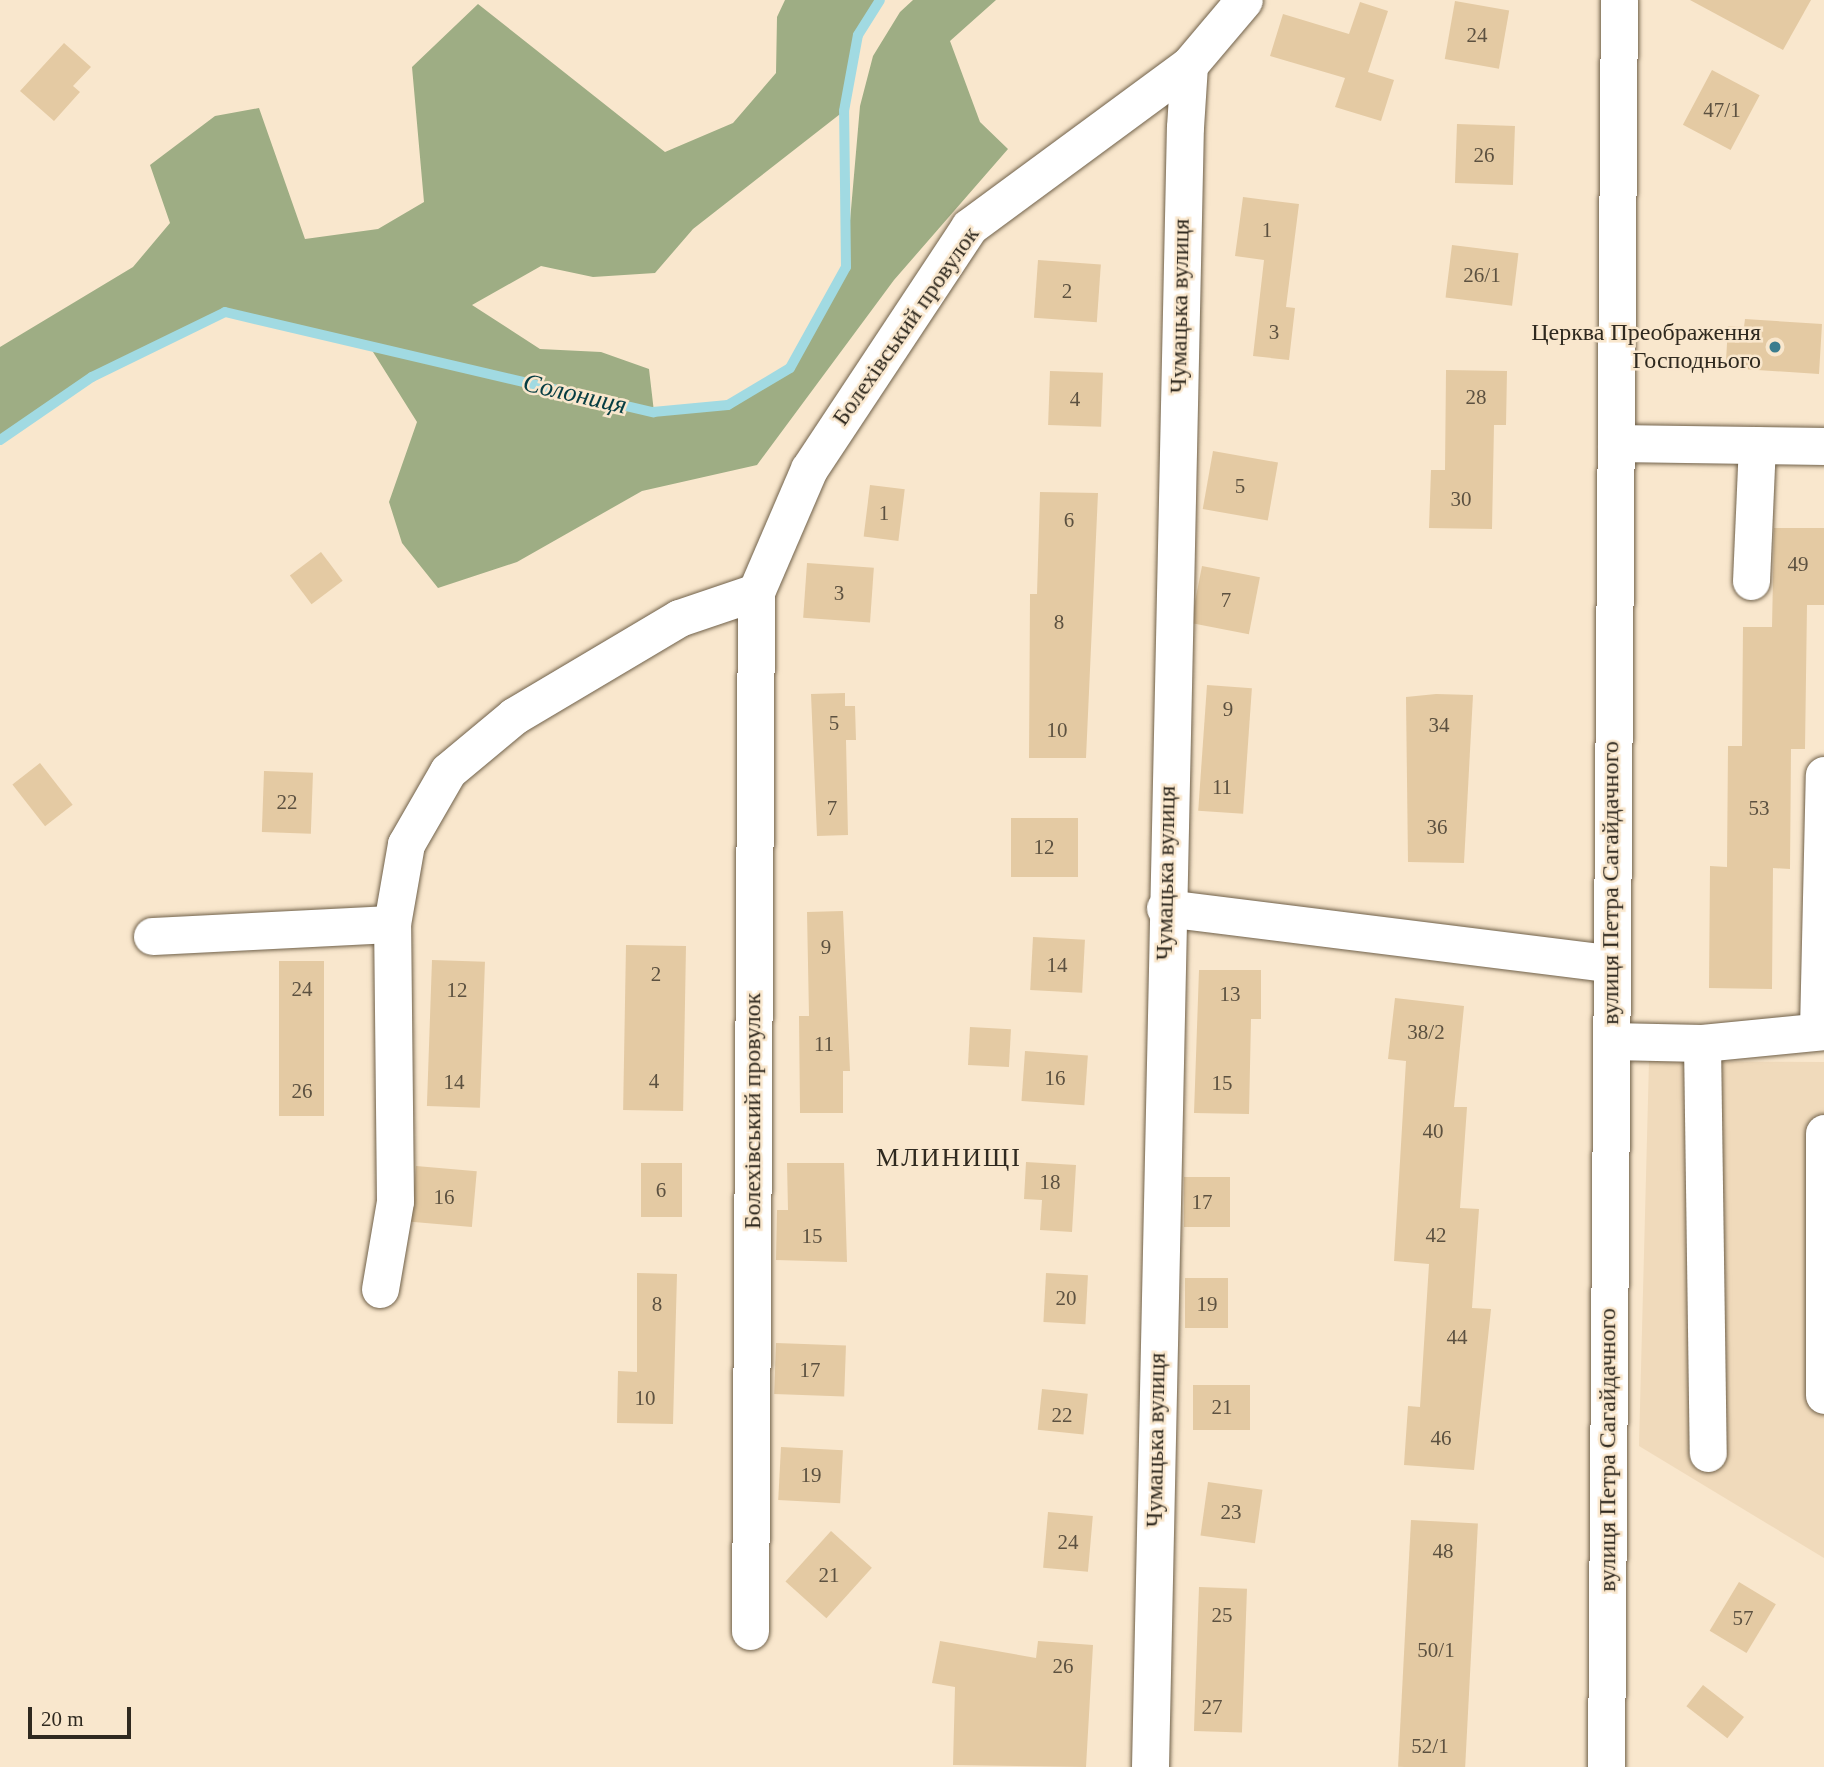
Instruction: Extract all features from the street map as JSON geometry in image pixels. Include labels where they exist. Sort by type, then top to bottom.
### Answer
[{"type":"street","points":[[1189,65],[1244,0]]},
{"type":"street","name":"вулиця Петра Сагайдачного","points":[[1606,1767],[1611,1041],[1608,963],[1619,0]]},
{"type":"street","name":"Болехівський провулок","points":[[750,1631],[756,592],[809,469],[969,227],[1189,65]]},
{"type":"street","name":"Чумацька вулиця","points":[[1150,1767],[1165,908],[1189,65]]},
{"type":"street","points":[[1616,443],[1824,446]]},
{"type":"street","points":[[1751,582],[1757,445]]},
{"type":"street","points":[[380,1289],[395,1201],[392,924],[406,844],[448,771],[514,716],[679,618],[756,592]]},
{"type":"street","points":[[1611,1041],[1702,1043],[1821,1030],[1824,775]]},
{"type":"street","points":[[1165,908],[1608,963]]},
{"type":"street","points":[[152,936],[392,924]]},
{"type":"street","points":[[1702,1043],[1708,1453]]},
{"type":"street","points":[[1824,1133],[1824,1395]]},
{"type":"shaded area","points":[[1649,1061],[1824,1062],[1824,1558],[1639,1446]]},
{"type":"green space","points":[[785,0],[880,0],[858,35],[844,111],[693,229],[655,273],[593,277],[541,266],[472,305],[540,349],[601,352],[649,369],[654,412],[728,405],[790,368],[846,267],[860,106],[873,56],[900,12],[913,0],[996,0],[950,41],[980,122],[1008,149],[894,280],[757,465],[642,491],[517,562],[438,588],[402,543],[389,502],[417,422],[368,344],[225,312],[92,377],[0,440],[0,347],[133,267],[170,223],[150,165],[215,116],[259,108],[305,239],[378,229],[424,202],[412,67],[478,4],[665,152],[733,123],[776,73],[777,17]]},
{"type":"building","points":[[1690,0],[1811,0],[1783,50]]},
{"type":"building","points":[[1455,1],[1509,11],[1499,69],[1445,59]]},
{"type":"building","points":[[1360,2],[1388,11],[1368,72],[1394,80],[1381,121],[1335,107],[1345,78],[1270,56],[1283,14],[1349,34]]},
{"type":"building","points":[[64,43],[91,67],[73,86],[80,92],[54,121],[20,91]]},
{"type":"building","points":[[1712,70],[1760,95],[1731,150],[1683,125]]},
{"type":"building","points":[[1457,124],[1515,126],[1513,185],[1455,183]]},
{"type":"building","points":[[1243,197],[1299,204],[1286,307],[1295,308],[1289,360],[1253,356],[1264,260],[1235,256]]},
{"type":"building","points":[[1452,245],[1519,253],[1512,306],[1446,298]]},
{"type":"building","points":[[1038,260],[1101,264],[1097,322],[1034,318]]},
{"type":"building","name":"Церква Преображення Господнього","points":[[1745,319],[1822,324],[1819,374],[1742,369],[1743,362],[1726,361],[1728,326],[1744,327]]},
{"type":"building","points":[[1446,370],[1507,371],[1506,425],[1494,425],[1492,529],[1429,528],[1431,470],[1445,470]]},
{"type":"building","points":[[1050,371],[1103,373],[1101,427],[1048,425]]},
{"type":"building","points":[[1213,451],[1278,462],[1268,521],[1203,509]]},
{"type":"building","points":[[870,485],[905,489],[898,541],[864,537]]},
{"type":"building","points":[[1040,492],[1098,493],[1086,758],[1029,758],[1030,594],[1037,594]]},
{"type":"building","points":[[1774,528],[1824,528],[1824,605],[1807,605],[1805,749],[1791,749],[1790,869],[1773,868],[1772,989],[1709,988],[1710,866],[1727,867],[1728,746],[1742,746],[1743,627],[1772,627]]},
{"type":"building","points":[[321,552],[343,581],[312,604],[290,575]]},
{"type":"building","points":[[807,563],[874,568],[870,623],[803,618]]},
{"type":"building","points":[[1202,566],[1260,577],[1249,634],[1191,623]]},
{"type":"building","points":[[1207,685],[1252,688],[1243,814],[1198,811]]},
{"type":"building","points":[[845,693],[845,706],[855,706],[856,740],[846,740],[848,835],[817,836],[811,694]]},
{"type":"building","points":[[1436,694],[1473,695],[1464,863],[1408,862],[1406,697]]},
{"type":"building","points":[[40,763],[73,805],[45,826],[12,785]]},
{"type":"building","points":[[264,771],[313,773],[311,834],[262,832]]},
{"type":"building","points":[[1011,818],[1078,818],[1078,877],[1011,877]]},
{"type":"building","points":[[843,911],[850,1071],[843,1071],[843,1113],[800,1113],[799,1016],[809,1016],[807,912]]},
{"type":"building","points":[[1033,937],[1085,940],[1082,993],[1030,990]]},
{"type":"building","points":[[626,945],[686,946],[683,1111],[623,1110]]},
{"type":"building","points":[[432,960],[485,962],[480,1108],[427,1106]]},
{"type":"building","points":[[279,961],[324,961],[324,1116],[279,1116]]},
{"type":"building","points":[[1199,970],[1261,970],[1261,1019],[1251,1019],[1249,1114],[1194,1113]]},
{"type":"building","points":[[1395,998],[1464,1006],[1454,1107],[1467,1107],[1460,1208],[1479,1209],[1472,1308],[1491,1309],[1474,1470],[1404,1465],[1408,1406],[1420,1407],[1429,1264],[1394,1261],[1406,1061],[1388,1059]]},
{"type":"building","points":[[970,1027],[1011,1029],[1009,1067],[968,1065]]},
{"type":"building","points":[[1025,1051],[1088,1055],[1084,1105],[1022,1101]]},
{"type":"building","points":[[1026,1162],[1076,1165],[1072,1232],[1040,1230],[1042,1200],[1024,1199]]},
{"type":"building","points":[[641,1163],[682,1163],[682,1217],[641,1217]]},
{"type":"building","points":[[787,1163],[844,1163],[847,1262],[776,1260],[777,1210],[788,1210]]},
{"type":"building","points":[[416,1166],[477,1171],[472,1227],[411,1222]]},
{"type":"building","points":[[1184,1177],[1230,1177],[1230,1227],[1184,1227]]},
{"type":"building","points":[[637,1273],[677,1274],[673,1424],[617,1423],[618,1371],[637,1372]]},
{"type":"building","points":[[1046,1273],[1088,1275],[1085,1324],[1043,1322]]},
{"type":"building","points":[[1185,1278],[1228,1278],[1228,1328],[1185,1328]]},
{"type":"building","points":[[776,1343],[846,1345],[844,1396],[774,1394]]},
{"type":"building","points":[[1193,1385],[1250,1385],[1250,1430],[1193,1430]]},
{"type":"building","points":[[1042,1389],[1088,1394],[1083,1435],[1038,1430]]},
{"type":"building","points":[[781,1447],[843,1450],[840,1503],[778,1500]]},
{"type":"building","points":[[1208,1482],[1262,1490],[1255,1543],[1200,1535]]},
{"type":"building","points":[[1048,1512],[1093,1516],[1088,1572],[1043,1568]]},
{"type":"building","points":[[1411,1520],[1478,1524],[1465,1767],[1398,1767]]},
{"type":"building","points":[[831,1531],[872,1568],[826,1618],[785,1582]]},
{"type":"building","points":[[1739,1582],[1776,1604],[1747,1653],[1710,1631]]},
{"type":"building","points":[[1199,1587],[1247,1589],[1242,1733],[1194,1731]]},
{"type":"building","points":[[940,1641],[1036,1658],[1038,1641],[1093,1645],[1086,1767],[953,1765],[955,1687],[932,1683]]},
{"type":"building","points":[[1703,1685],[1744,1717],[1727,1738],[1686,1706]]},
{"type":"waterway","name":"Солониця","points":[[0,440],[92,377],[225,312],[653,412],[728,405],[790,368],[846,267],[844,111],[858,35],[880,0]]},
{"type":"place","name":"Церква Преображення Господнього","points":[[1775,347]]},
{"type":"district","name":"МЛИНИЩІ","points":[[949,1158]]}]
